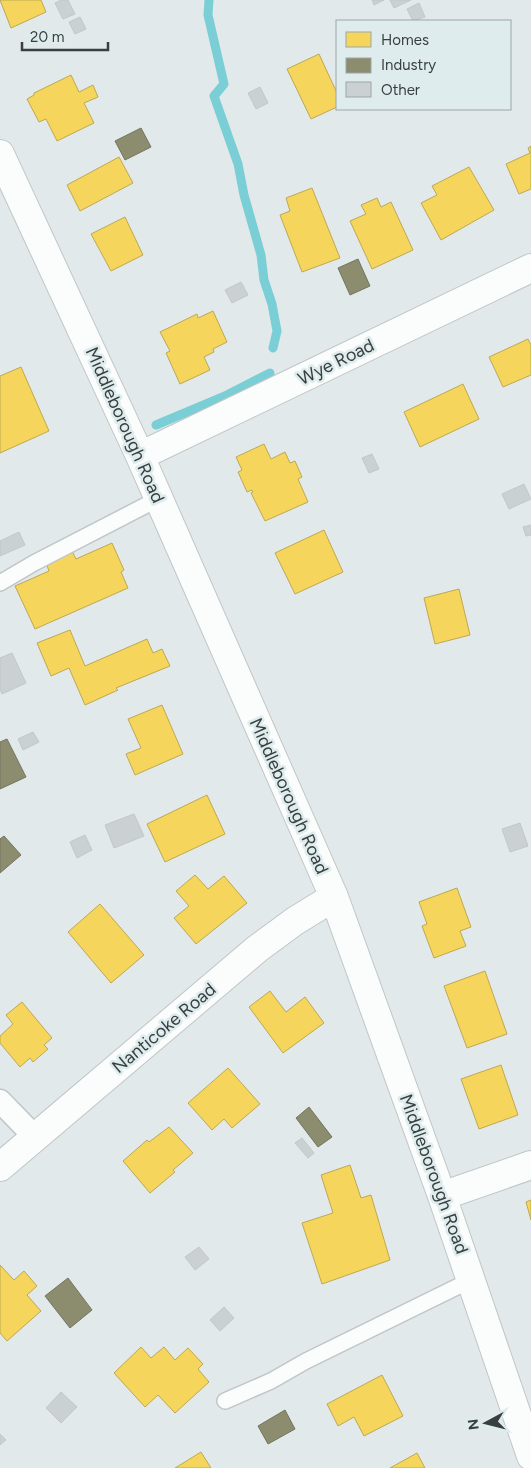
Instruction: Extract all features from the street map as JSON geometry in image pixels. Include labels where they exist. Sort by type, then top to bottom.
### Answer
[{"type":"street","name":"Middleborough Road","points":[[0,154],[140,456],[334,898],[442,1196],[531,1456]]},
{"type":"street","name":"Wye Road","points":[[140,456],[531,268]]},
{"type":"street","name":"Nanticoke Road","points":[[0,1166],[257,949],[295,921],[334,898]]},
{"type":"street","points":[[0,1101],[35,1137]]},
{"type":"street","points":[[442,1196],[531,1165]]},
{"type":"lane","points":[[0,583],[34,563],[158,499]]},
{"type":"lane","points":[[225,1400],[271,1382],[306,1361],[471,1280]]},
{"type":"building: Homes","points":[[0,0],[41,0],[46,12],[11,28]]},
{"type":"building: Homes","points":[[319,54],[336,91],[336,107],[311,119],[287,69]]},
{"type":"building: Homes","points":[[71,75],[79,92],[93,85],[98,97],[84,103],[94,123],[57,141],[46,119],[39,122],[27,99],[34,95],[34,93]]},
{"type":"building: Homes","points":[[531,146],[531,189],[519,194],[506,164],[530,153],[528,148]]},
{"type":"building: Homes","points":[[119,157],[133,183],[80,211],[67,185]]},
{"type":"building: Homes","points":[[469,167],[494,210],[441,240],[421,203],[437,195],[432,186]]},
{"type":"building: Homes","points":[[312,188],[340,258],[302,272],[280,215],[290,211],[286,198]]},
{"type":"building: Homes","points":[[377,198],[381,207],[391,202],[413,250],[372,269],[350,221],[366,214],[361,205]]},
{"type":"building: Homes","points":[[125,217],[143,255],[111,271],[91,234]]},
{"type":"building: Homes","points":[[213,311],[227,342],[213,349],[214,352],[204,357],[210,370],[180,384],[166,353],[170,351],[160,332],[197,314],[198,318]]},
{"type":"building: Homes","points":[[528,339],[531,345],[531,375],[503,387],[489,357]]},
{"type":"building: Homes","points":[[21,367],[49,431],[0,453],[0,376]]},
{"type":"building: Homes","points":[[463,384],[479,419],[420,447],[404,412]]},
{"type":"building: Homes","points":[[264,444],[271,459],[285,452],[290,463],[295,461],[302,477],[298,479],[308,502],[265,521],[251,493],[253,492],[252,490],[247,492],[238,472],[242,470],[236,457]]},
{"type":"building: Homes","points":[[324,530],[343,572],[295,594],[275,553]]},
{"type":"building: Homes","points":[[112,543],[124,570],[121,572],[128,588],[35,629],[15,586],[49,571],[46,563],[72,551],[76,559]]},
{"type":"building: Homes","points":[[459,589],[470,635],[435,644],[424,598]]},
{"type":"building: Homes","points":[[70,630],[85,666],[147,639],[153,653],[162,649],[170,666],[116,688],[118,690],[85,705],[69,668],[51,676],[37,643]]},
{"type":"building: Homes","points":[[162,705],[183,754],[135,775],[126,754],[141,748],[128,719]]},
{"type":"building: Homes","points":[[207,795],[225,834],[165,862],[147,824]]},
{"type":"building: Homes","points":[[195,875],[208,889],[224,876],[247,903],[196,944],[174,918],[189,906],[176,891]]},
{"type":"building: Homes","points":[[457,888],[471,927],[460,931],[466,946],[434,958],[422,926],[427,924],[419,902]]},
{"type":"building: Homes","points":[[100,904],[144,955],[111,983],[68,932]]},
{"type":"building: Homes","points":[[485,971],[507,1034],[467,1048],[444,986]]},
{"type":"building: Homes","points":[[270,991],[286,1012],[305,997],[324,1023],[283,1053],[249,1007]]},
{"type":"building: Homes","points":[[22,1002],[52,1038],[44,1045],[48,1049],[33,1062],[30,1058],[20,1067],[0,1043],[0,1036],[13,1024],[6,1015]]},
{"type":"building: Homes","points":[[501,1065],[518,1115],[479,1129],[461,1079]]},
{"type":"building: Homes","points":[[228,1068],[260,1104],[232,1128],[224,1119],[212,1130],[188,1103]]},
{"type":"building: Homes","points":[[169,1127],[193,1153],[173,1170],[175,1172],[150,1193],[123,1161],[147,1140],[149,1142]]},
{"type":"building: Homes","points":[[350,1165],[361,1198],[371,1195],[390,1260],[322,1284],[302,1223],[333,1213],[321,1175]]},
{"type":"building: Homes","points":[[531,1200],[531,1220],[526,1202]]},
{"type":"building: Homes","points":[[0,1265],[14,1280],[24,1271],[37,1286],[27,1295],[41,1311],[7,1341],[0,1333]]},
{"type":"building: Homes","points":[[141,1347],[151,1358],[164,1347],[175,1360],[188,1348],[203,1364],[198,1369],[209,1382],[175,1413],[158,1395],[145,1407],[114,1373]]},
{"type":"building: Homes","points":[[382,1375],[403,1416],[364,1436],[354,1417],[338,1426],[327,1404]]},
{"type":"building: Homes","points":[[201,1452],[211,1468],[175,1468],[180,1465]]},
{"type":"building: Homes","points":[[417,1453],[425,1468],[390,1468]]},
{"type":"building: Industry","points":[[141,128],[151,147],[125,160],[115,141]]},
{"type":"building: Industry","points":[[358,259],[370,286],[350,295],[338,268]]},
{"type":"building: Industry","points":[[7,739],[26,777],[0,789],[0,742]]},
{"type":"building: Industry","points":[[4,836],[21,855],[0,873],[0,839]]},
{"type":"building: Industry","points":[[309,1107],[332,1137],[318,1147],[296,1118]]},
{"type":"building: Industry","points":[[68,1278],[92,1310],[70,1328],[45,1296]]},
{"type":"building: Industry","points":[[285,1410],[295,1429],[268,1444],[258,1426]]},
{"type":"building: Other","points":[[61,0],[68,0],[75,14],[63,19],[55,3]]},
{"type":"building: Other","points":[[372,0],[384,0],[374,5]]},
{"type":"building: Other","points":[[390,0],[411,0],[394,8]]},
{"type":"building: Other","points":[[419,3],[425,17],[412,20],[407,9]]},
{"type":"building: Other","points":[[80,17],[86,29],[75,34],[69,22]]},
{"type":"building: Other","points":[[260,87],[268,103],[256,109],[248,93]]},
{"type":"building: Other","points":[[241,282],[248,295],[232,303],[225,290]]},
{"type":"building: Other","points":[[372,454],[379,469],[369,473],[362,458]]},
{"type":"building: Other","points":[[524,484],[531,499],[509,509],[502,494]]},
{"type":"building: Other","points":[[531,525],[531,535],[526,536],[523,527]]},
{"type":"building: Other","points":[[19,532],[25,545],[0,556],[0,541]]},
{"type":"building: Other","points":[[12,653],[26,683],[2,694],[0,689],[0,658]]},
{"type":"building: Other","points":[[33,732],[39,742],[23,750],[18,739]]},
{"type":"building: Other","points":[[134,814],[144,836],[114,848],[105,825]]},
{"type":"building: Other","points":[[520,823],[528,846],[510,852],[502,829]]},
{"type":"building: Other","points":[[85,835],[92,850],[77,858],[70,842]]},
{"type":"building: Other","points":[[302,1138],[314,1153],[308,1158],[295,1143]]},
{"type":"building: Other","points":[[199,1247],[209,1259],[195,1270],[185,1257]]},
{"type":"building: Other","points":[[224,1307],[234,1318],[220,1331],[210,1320]]},
{"type":"building: Other","points":[[61,1392],[77,1407],[61,1423],[46,1408]]},
{"type":"building: Other","points":[[0,1434],[6,1440],[0,1445]]},
{"type":"waterway","points":[[209,0],[208,15],[224,84],[214,96],[238,164],[244,195],[261,255],[264,280],[272,304],[277,331],[273,348]]},
{"type":"waterway","points":[[156,425],[225,396],[270,373]]}]
